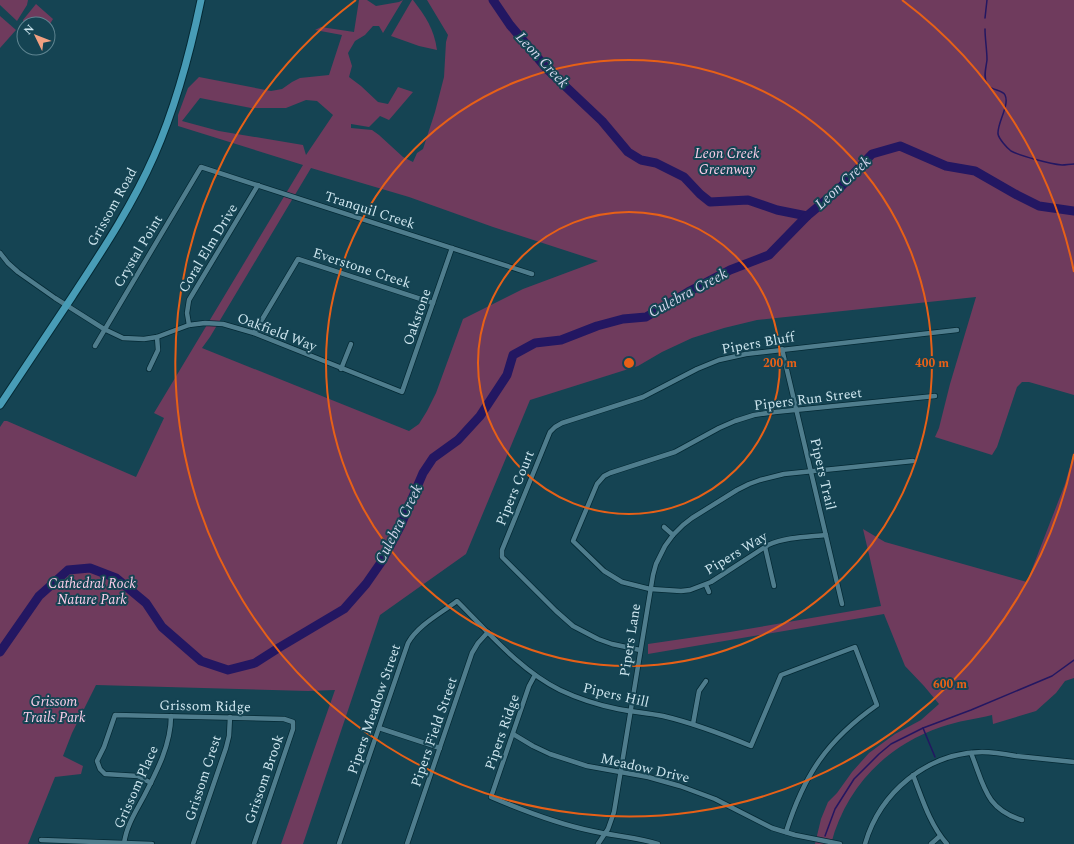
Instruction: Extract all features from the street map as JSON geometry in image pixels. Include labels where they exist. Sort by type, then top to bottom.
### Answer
[{"type":"main road","name":"Grissom Road","points":[[0,405],[134,198],[163,134],[179,89],[193,38],[201,0]]},
{"type":"street","name":"Tranquil Creek","points":[[201,167],[532,274]]},
{"type":"street","name":"Crystal Point","points":[[95,346],[201,167]]},
{"type":"street","name":"Coral Elm Drive","points":[[189,325],[187,313],[189,300],[258,185]]},
{"type":"street","name":"Oakstone","points":[[402,392],[452,248]]},
{"type":"street","name":"Oakfield Way","points":[[0,253],[18,272],[66,305],[104,329],[124,338],[134,339],[157,337],[189,325],[223,324],[254,333],[341,369],[402,392]]},
{"type":"street","name":"Everstone Creek","points":[[254,333],[298,259],[433,303]]},
{"type":"street","name":"Pipers Bluff","points":[[553,429],[562,423],[644,397],[696,369],[719,360],[746,354],[782,349],[957,330]]},
{"type":"street","points":[[149,369],[158,350],[157,337]]},
{"type":"street","points":[[341,369],[351,344]]},
{"type":"street","name":"Pipers Trail","points":[[782,349],[842,604]]},
{"type":"street","name":"Pipers Run Street","points":[[573,541],[600,480],[610,473],[674,452],[735,421],[754,415],[936,396]]},
{"type":"street","name":"Pipers Court","points":[[553,429],[550,432],[502,550],[502,557],[573,626],[605,642],[640,650]]},
{"type":"street","name":"Pipers Lane","points":[[598,844],[605,833],[614,812],[653,575],[660,556],[673,535],[692,518],[737,490],[760,480],[784,474],[913,461]]},
{"type":"street","points":[[664,527],[673,535]]},
{"type":"street","name":"Pipers Way","points":[[573,541],[597,566],[612,577],[628,584],[650,589],[681,591],[706,585],[765,547],[776,542],[826,534]]},
{"type":"street","points":[[765,547],[774,586]]},
{"type":"street","name":"Pipers Way","points":[[706,585],[709,592]]},
{"type":"street","name":"Pipers Hill","points":[[457,601],[524,666],[535,675],[559,689],[599,705],[661,716],[693,724],[751,746],[781,675],[855,647],[877,705],[848,728],[824,753],[803,787],[793,810],[786,832]]},
{"type":"street","name":"Pipers Meadow Street","points":[[339,844],[410,639],[420,628],[457,601]]},
{"type":"street","name":"Pipers Field Street","points":[[408,844],[472,653],[478,643],[488,632]]},
{"type":"street","name":"Pipers Ridge","points":[[535,675],[529,686],[491,797],[532,815],[594,832],[605,833]]},
{"type":"street","points":[[693,724],[699,691],[706,681]]},
{"type":"street","name":"Grissom Ridge","points":[[151,783],[138,776],[105,774],[100,769],[97,761],[104,748],[115,715],[284,718],[293,722]]},
{"type":"street","name":"Grissom Place","points":[[124,844],[129,824],[158,769],[171,729],[171,716]]},
{"type":"street","name":"Grissom Crest","points":[[193,844],[226,748],[229,736],[230,717]]},
{"type":"street","name":"Grissom Brook","points":[[254,844],[293,729],[293,722]]},
{"type":"street","points":[[379,728],[440,748]]},
{"type":"street","name":"Meadow Drive","points":[[513,734],[550,754],[579,764],[648,777],[693,790],[721,802],[762,824],[786,832],[840,844]]},
{"type":"street","points":[[971,753],[990,800],[1005,813],[1022,820]]},
{"type":"street","points":[[865,844],[883,805],[893,793],[913,775],[944,759],[971,753],[990,753],[1074,762]]},
{"type":"street","points":[[913,775],[934,825],[940,836],[947,844]]},
{"type":"street","points":[[605,833],[658,844]]},
{"type":"street","points":[[932,844],[940,836]]},
{"type":"street","points":[[41,840],[152,844]]},
{"type":"green space","points":[[0,0],[28,0],[27,5],[20,16],[16,16],[16,20],[0,5]]},
{"type":"green space","points":[[359,0],[367,0],[376,6],[403,0],[383,33],[379,26],[373,26],[365,35],[355,41],[348,53],[352,66],[349,77],[378,102],[388,104],[398,87],[413,92],[389,120],[380,116],[369,127],[351,124],[351,128],[372,130],[403,157],[413,162],[417,153],[423,149],[435,112],[444,77],[446,42],[448,35],[427,0],[1074,0],[1074,395],[1029,382],[1022,382],[1017,387],[997,447],[992,455],[935,437],[939,428],[950,384],[976,297],[757,320],[692,338],[662,352],[638,366],[530,400],[466,554],[380,615],[303,844],[281,844],[335,690],[308,691],[96,685],[72,733],[63,756],[83,766],[81,774],[55,777],[28,844],[0,844],[0,427],[4,421],[7,421],[136,477],[164,418],[154,413],[303,165],[178,126],[178,115],[188,88],[199,77],[271,91],[282,89],[300,78],[329,75],[342,35],[315,30],[321,27],[354,32]],"holes":[[[200,98],[251,108],[286,108],[306,100],[317,101],[333,115],[306,155],[303,145],[219,131],[182,121]],[[311,168],[409,197],[493,227],[598,261],[523,289],[463,319],[436,393],[419,424],[409,431],[202,348]]]},
{"type":"green space","points":[[412,0],[418,6],[429,24],[434,36],[437,50],[419,46],[391,36]]},
{"type":"green space","points":[[36,4],[50,16],[26,16]]},
{"type":"green space","points":[[0,16],[16,30],[0,48]]},
{"type":"green space","points":[[1074,452],[1074,678],[1065,681],[1056,693],[1036,711],[993,724],[992,715],[954,723],[921,735],[903,745],[886,757],[871,771],[858,787],[847,804],[838,823],[831,844],[815,844],[821,819],[828,802],[869,753],[895,734],[921,720],[939,704],[905,666],[884,614],[648,654],[648,644],[730,632],[881,606],[863,529],[885,542],[1027,582],[1065,484]]},
{"type":"waterway","name":"Leon Creek","points":[[493,0],[510,25],[547,69],[602,121],[628,152],[641,160],[656,163],[684,177],[710,202],[748,200],[777,210],[807,216]]},
{"type":"waterway","points":[[985,18],[987,0]]},
{"type":"waterway","points":[[985,29],[987,60],[985,78],[987,84],[991,88],[1004,93],[1006,99],[1005,109],[998,130],[1001,141],[1011,151],[1028,157],[1062,165],[1074,164]]},
{"type":"waterway","name":"Culebra Creek","points":[[0,652],[39,596],[68,570],[90,568],[116,578],[146,603],[162,627],[201,661],[228,670],[255,663],[344,609],[366,584],[382,561],[400,527],[423,473],[433,458],[458,440],[480,416],[507,375],[513,355],[535,343],[561,340],[597,326],[623,319],[646,317],[688,292],[730,270],[769,255],[807,216],[838,190],[872,154],[900,146],[946,166],[975,171],[1039,206],[1074,211]]},
{"type":"waterway","name":"Culebra Creek","points":[[0,646],[5,646]]},
{"type":"waterway","points":[[825,836],[835,809],[854,779],[891,744],[923,728],[971,710],[1052,676],[1074,660]]},
{"type":"waterway","points":[[923,728],[935,757]]},
{"type":"park label","name":"Leon Creek Greenway","points":[[727,162]]},
{"type":"park label","name":"Cathedral Rock Nature Park","points":[[92,592]]},
{"type":"park label","name":"Grissom Trails Park","points":[[54,710]]}]
